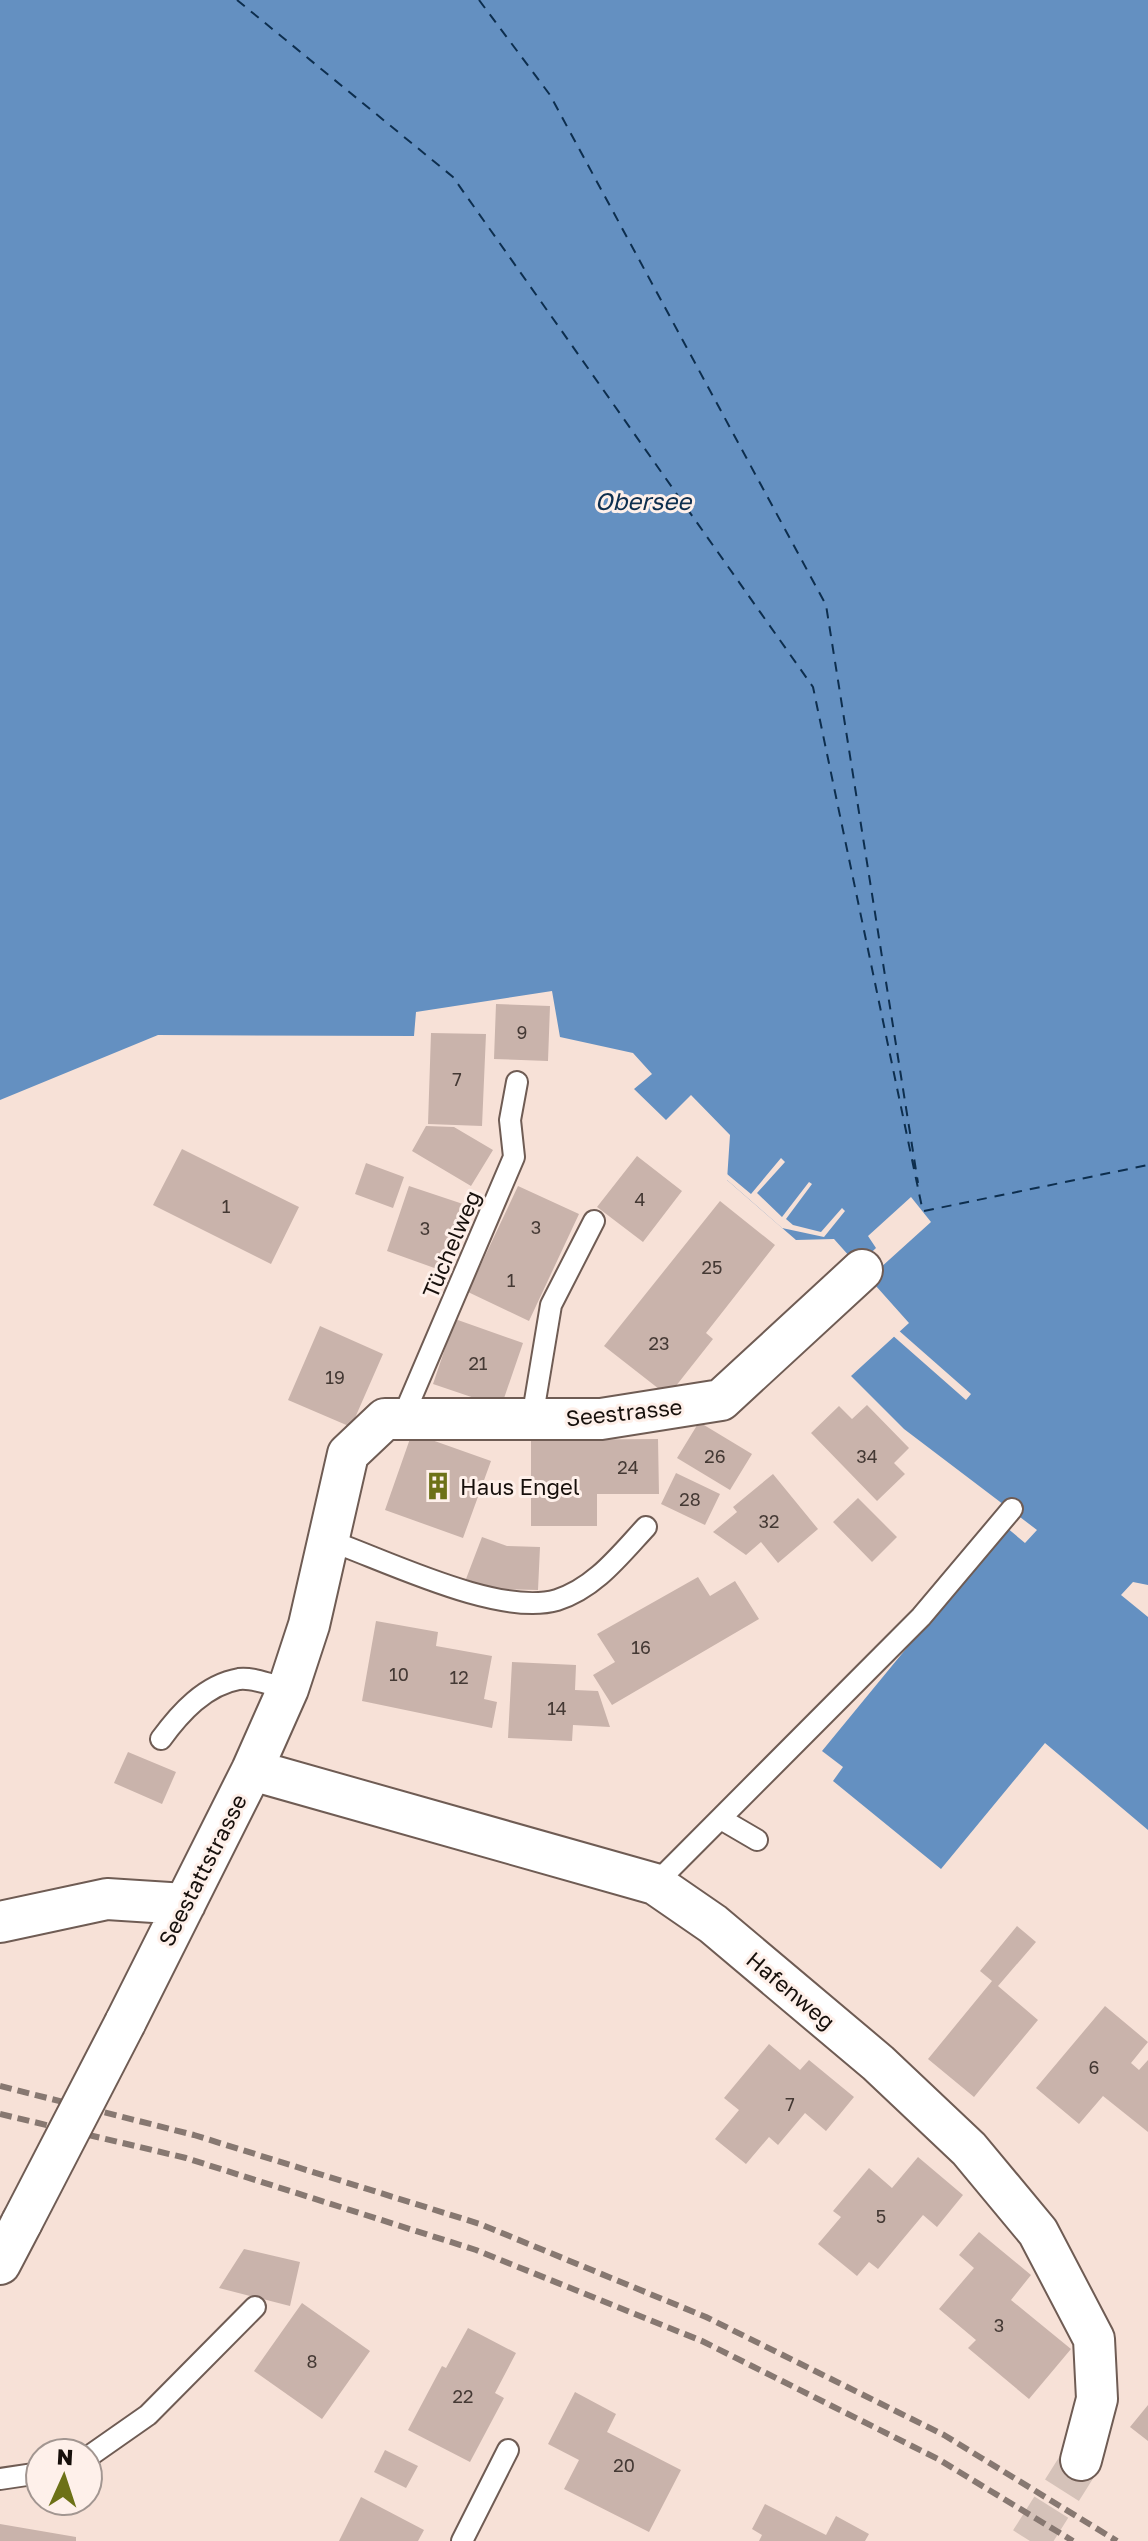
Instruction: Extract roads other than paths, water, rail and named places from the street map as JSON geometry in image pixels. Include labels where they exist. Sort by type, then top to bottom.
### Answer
[{"type":"street","name":"Seestrasse","points":[[348,1454],[385,1419],[601,1419],[721,1400],[862,1270]]},
{"type":"street","name":"Seestattstrasse","points":[[0,2264],[185,1904],[252,1770],[288,1689],[309,1625],[348,1454]]},
{"type":"street","name":"Hafenweg","points":[[252,1770],[655,1884],[713,1924],[878,2063],[969,2149],[1038,2232],[1094,2339],[1097,2399],[1081,2460]]},
{"type":"street","points":[[0,1922],[107,1899],[185,1904]]},
{"type":"lane","name":"Tüchelweg","points":[[402,1419],[514,1157],[510,1120],[517,1082]]},
{"type":"lane","points":[[532,1419],[551,1305],[594,1221]]},
{"type":"lane","points":[[655,1884],[721,1819],[862,1665],[921,1617],[1012,1509]]},
{"type":"lane","points":[[328,1540],[477,1595],[514,1603],[556,1600],[599,1577],[646,1527]]},
{"type":"lane","points":[[161,1739],[182,1711],[216,1687],[241,1678],[288,1689]]},
{"type":"lane","points":[[721,1819],[757,1840]]},
{"type":"lane","points":[[104,2446],[148,2415],[255,2307]]},
{"type":"lane","points":[[462,2541],[508,2450]]},
{"type":"lane","points":[[0,2479],[24,2475]]},
{"type":"water","name":"Obersee","points":[[0,0],[1148,0],[1148,1585],[1133,1582],[1121,1595],[1148,1617],[1148,1830],[1045,1743],[941,1869],[833,1781],[843,1767],[822,1751],[1006,1527],[1025,1543],[1037,1530],[904,1429],[851,1376],[909,1323],[834,1239],[796,1240],[727,1180],[730,1135],[691,1095],[666,1120],[634,1089],[652,1074],[633,1053],[560,1037],[552,991],[416,1012],[414,1036],[158,1035],[0,1100]]},
{"type":"tunnel","points":[[1030,2541],[1081,2460]]},
{"type":"railway","points":[[0,2086],[194,2135],[480,2224],[706,2317],[944,2435],[1117,2541]]},
{"type":"railway","points":[[0,2114],[186,2158],[476,2250],[702,2341],[938,2459],[1073,2541]]},
{"type":"place","name":"Haus Engel","points":[[438,1486]]}]
